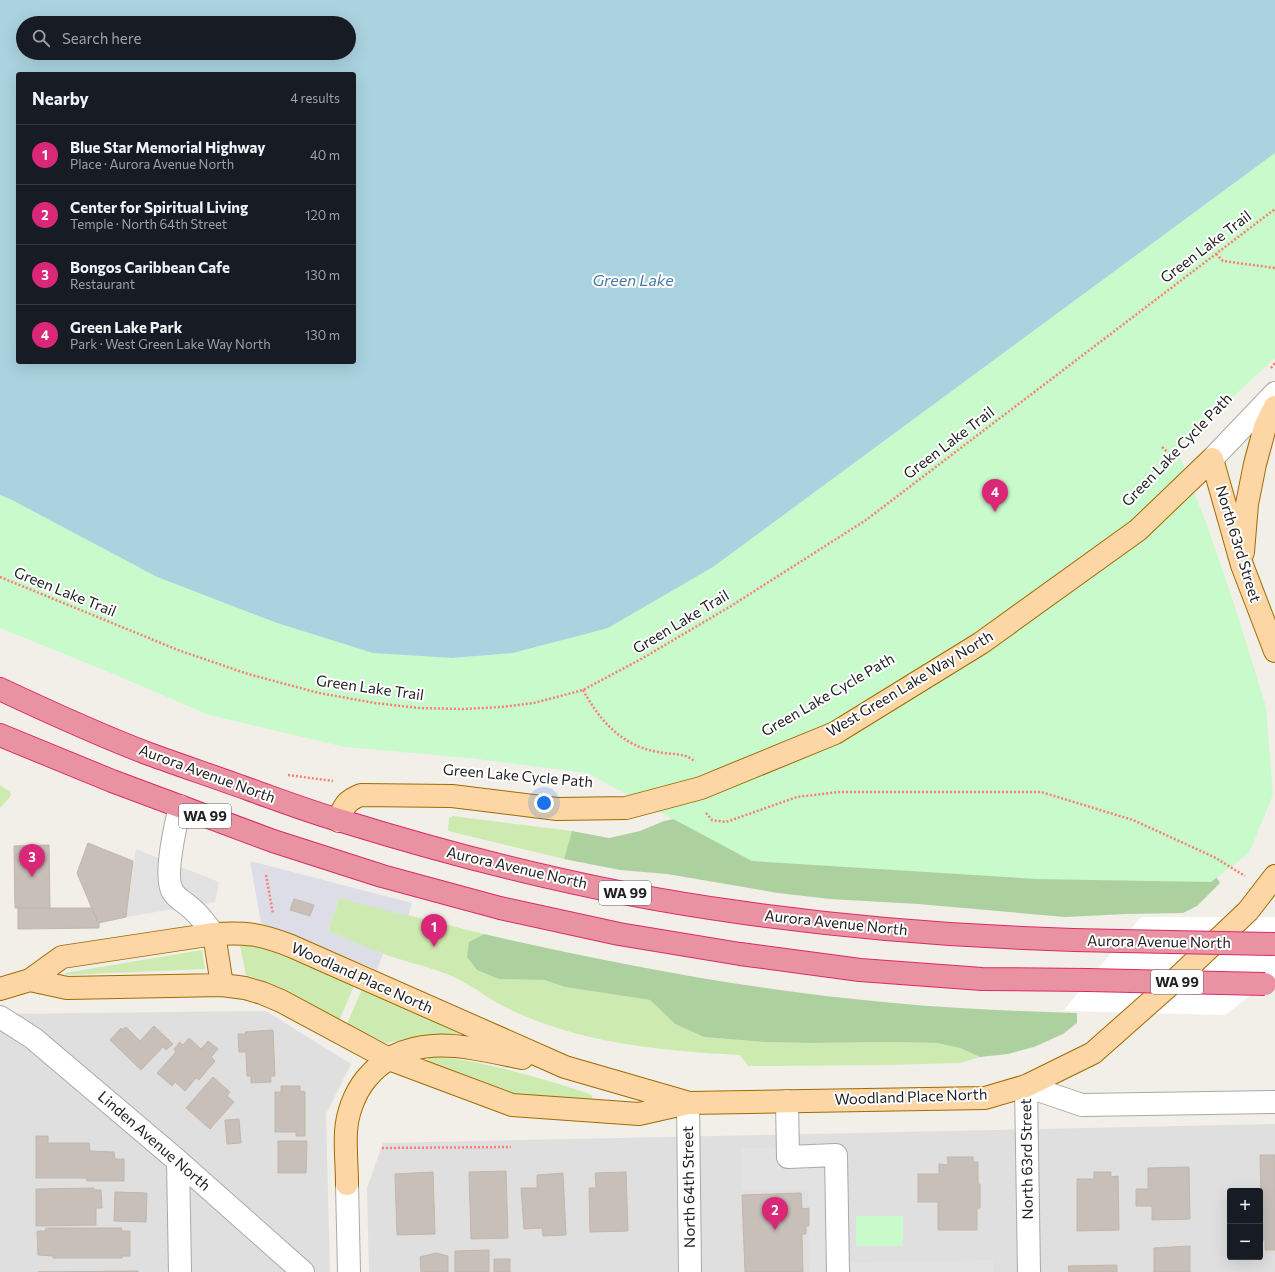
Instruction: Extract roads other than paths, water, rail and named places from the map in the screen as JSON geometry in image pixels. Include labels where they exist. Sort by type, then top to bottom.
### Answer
[{"type":"highway","name":"Aurora Avenue North","points":[[0,689],[147,753],[339,821],[437,850],[536,874],[635,895],[736,912],[837,925],[938,934],[1040,940],[1275,944]]},
{"type":"highway","name":"WA 99","points":[[0,734],[112,781],[280,843],[378,875],[500,908],[619,934],[740,954],[860,970],[982,979],[1270,984]]},
{"type":"main road","points":[[1242,565],[1247,504],[1255,464],[1265,427],[1275,407]]},
{"type":"main road","name":"North 63rd Street","points":[[1212,459],[1242,565],[1275,651]]},
{"type":"main road","name":"West Green Lake Way North","points":[[339,821],[342,811],[350,799],[361,795],[452,796],[556,809],[626,808],[701,788],[835,733],[981,643],[1138,530],[1212,459]]},
{"type":"main road","name":"North 63rd Street","points":[[1026,1086],[1093,1053],[1172,983],[1248,912],[1275,876]]},
{"type":"main road","name":"Woodland Place North","points":[[0,989],[30,980],[62,957],[214,934],[239,932],[271,938],[565,1067],[688,1103]]},
{"type":"main road","points":[[214,934],[222,985]]},
{"type":"main road","name":"Woodland Place North","points":[[30,980],[67,988],[222,985],[245,988],[281,1001],[389,1059],[512,1105],[639,1114],[688,1103],[985,1098],[1026,1086]]},
{"type":"main road","points":[[347,1184],[346,1132],[350,1107],[362,1085],[372,1072],[389,1059],[402,1052],[423,1047],[466,1047],[565,1067]]},
{"type":"main road","points":[[347,1184],[355,1152],[358,1132],[367,1104],[377,1085],[394,1075],[512,1105]]},
{"type":"street","name":"West Green Lake Way North","points":[[1212,459],[1275,393]]},
{"type":"street","points":[[180,806],[170,867],[170,882],[172,891],[179,900],[191,907],[214,934]]},
{"type":"street","name":"Linden Avenue North","points":[[0,1017],[33,1038],[178,1161],[303,1272]]},
{"type":"street","points":[[1026,1086],[1082,1105],[1275,1102]]},
{"type":"street","name":"North 63rd Street","points":[[1026,1086],[1029,1272]]},
{"type":"street","points":[[788,1101],[788,1156],[836,1155],[838,1272]]},
{"type":"street","name":"North 64th Street","points":[[688,1103],[690,1272]]},
{"type":"street","points":[[178,1161],[180,1272]]},
{"type":"street","points":[[347,1184],[350,1272]]},
{"type":"water","name":"Green Lake","points":[[0,0],[1275,0],[1275,153],[713,567],[608,628],[513,653],[452,658],[373,653],[277,623],[157,577],[0,495]]},
{"type":"place","name":"Green Lake Park","points":[[995,512]]},
{"type":"place","name":"Bongos Caribbean Cafe","points":[[32,877]]},
{"type":"place","name":"Blue Star Memorial Highway","points":[[434,947]]},
{"type":"place","name":"Center for Spiritual Living","points":[[775,1230]]}]
